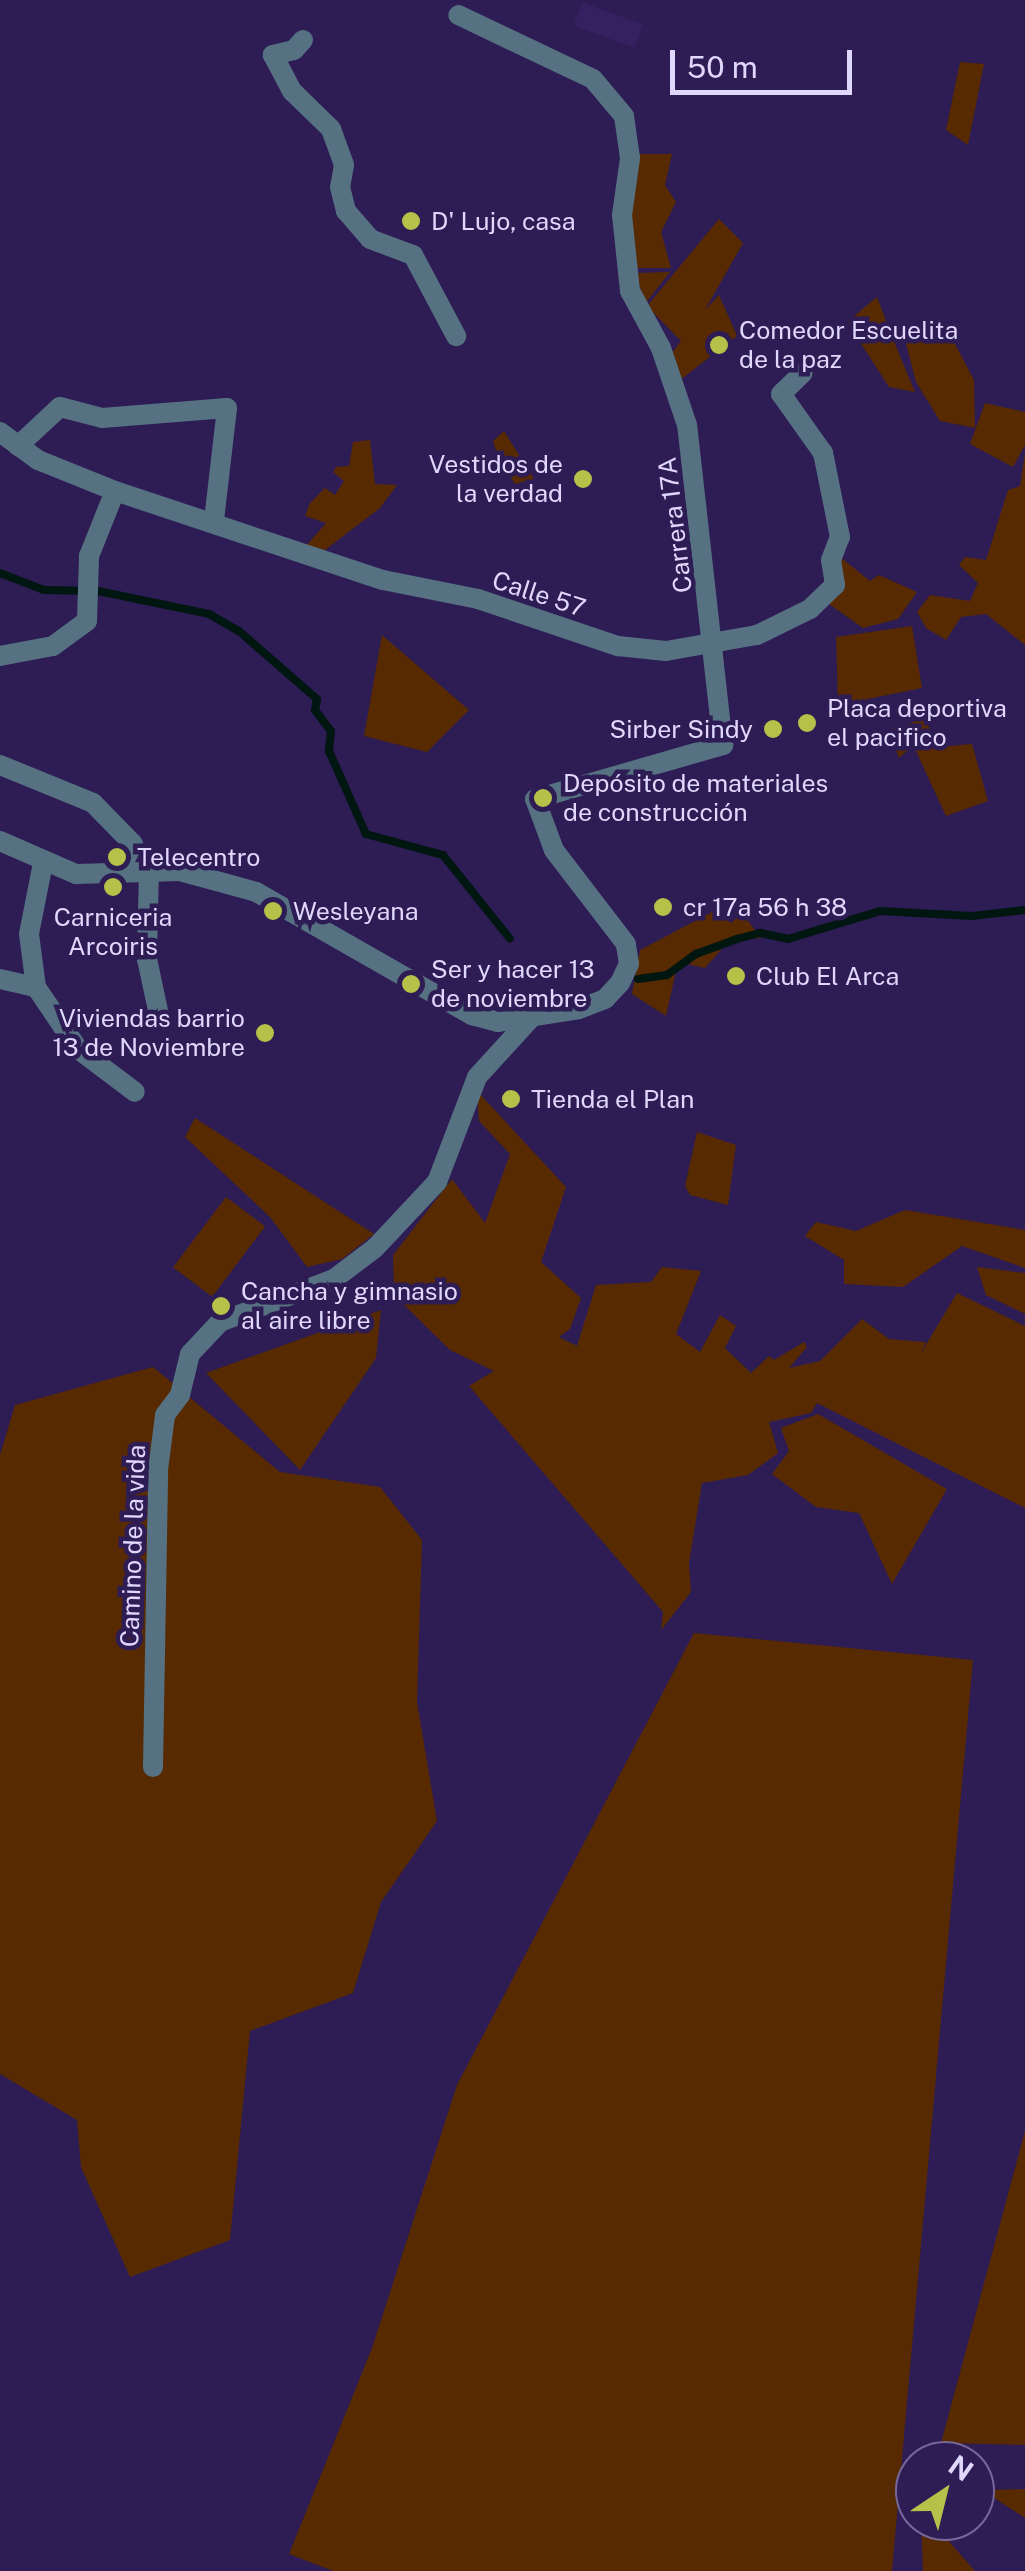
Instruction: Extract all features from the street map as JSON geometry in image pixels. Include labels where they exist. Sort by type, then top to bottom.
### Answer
[{"type":"street","name":"Carrera 17A","points":[[458,15],[593,79],[624,116],[630,158],[622,215],[630,291],[660,348],[688,425],[723,745],[535,799],[554,850],[604,908],[626,944],[629,964],[605,999],[530,1019]]},
{"type":"street","points":[[303,40],[294,50],[273,55],[292,90],[332,129],[344,165],[340,186],[346,211],[370,239],[413,255],[456,336]]},
{"type":"street","name":"Calle 57","points":[[0,432],[18,446],[115,491],[214,520],[383,580],[478,599],[618,646],[666,651],[713,644],[784,624],[835,585],[831,560],[840,537],[823,453],[781,394],[803,374]]},
{"type":"street","points":[[18,446],[60,407],[102,418],[227,408],[214,520]]},
{"type":"street","points":[[0,656],[62,641],[87,621],[89,556],[115,491]]},
{"type":"street","points":[[0,766],[94,803],[133,844],[118,873]]},
{"type":"street","points":[[0,841],[43,863],[76,874],[149,868],[256,892],[472,1015],[498,1022],[530,1019]]},
{"type":"street","points":[[43,863],[29,934],[36,987],[78,1048],[135,1092]]},
{"type":"street","points":[[149,868],[147,959],[159,1015]]},
{"type":"street","points":[[0,980],[36,987]]},
{"type":"street","name":"Camino de la vida","points":[[153,1766],[158,1470],[164,1415],[180,1395],[190,1354],[220,1322],[334,1278],[375,1248],[437,1182],[478,1077],[530,1019]]},
{"type":"shaded area","points":[[582,2],[643,24],[635,48],[573,25]]},
{"type":"shaded area","points":[[960,62],[984,64],[968,145],[946,130]]},
{"type":"shaded area","points":[[637,154],[672,154],[665,185],[676,202],[661,232],[671,268],[633,268],[627,212]]},
{"type":"shaded area","points":[[719,219],[743,243],[705,310],[719,295],[737,336],[680,380],[672,353],[681,341],[647,306]]},
{"type":"shaded area","points":[[670,272],[644,305],[637,273]]},
{"type":"shaded area","points":[[877,297],[915,392],[889,387],[847,322]]},
{"type":"shaded area","points":[[944,323],[974,380],[975,428],[940,421],[916,382],[904,336]]},
{"type":"shaded area","points":[[985,403],[1025,412],[1025,445],[1013,467],[970,444]]},
{"type":"shaded area","points":[[504,431],[534,479],[515,484],[498,457],[493,441]]},
{"type":"shaded area","points":[[370,440],[375,484],[397,485],[380,508],[325,550],[306,546],[326,523],[305,516],[310,503],[325,488],[335,495],[344,481],[333,472],[336,467],[349,466],[353,442]]},
{"type":"shaded area","points":[[1025,453],[1025,645],[986,614],[961,617],[946,640],[926,628],[917,612],[930,595],[970,601],[978,583],[959,565],[965,557],[986,560],[1008,490],[1020,486]]},
{"type":"shaded area","points":[[839,556],[870,581],[879,575],[917,592],[898,619],[863,628],[826,602]]},
{"type":"shaded area","points":[[912,626],[922,688],[838,705],[836,637]]},
{"type":"shaded area","points":[[382,635],[469,710],[427,752],[364,736]]},
{"type":"shaded area","points":[[926,718],[930,731],[899,758],[888,730]]},
{"type":"shaded area","points":[[972,744],[988,801],[946,816],[915,749]]},
{"type":"shaded area","points":[[714,911],[731,923],[742,913],[761,938],[728,942],[705,968],[678,962],[666,1016],[632,994],[640,950]]},
{"type":"shaded area","points":[[477,1091],[566,1187],[541,1262],[581,1298],[570,1329],[559,1337],[577,1346],[596,1285],[651,1282],[662,1267],[701,1271],[676,1334],[700,1352],[720,1315],[736,1326],[725,1348],[751,1373],[769,1356],[774,1360],[804,1342],[807,1347],[789,1368],[820,1361],[862,1319],[889,1339],[926,1342],[921,1353],[957,1293],[1025,1326],[1025,1508],[817,1403],[811,1413],[769,1422],[778,1453],[748,1475],[702,1483],[689,1563],[691,1592],[661,1630],[663,1612],[469,1386],[494,1371],[450,1350],[394,1295],[393,1255],[452,1179],[485,1223],[510,1154],[479,1121]]},
{"type":"shaded area","points":[[195,1118],[374,1234],[342,1259],[307,1267],[270,1217],[185,1137]]},
{"type":"shaded area","points":[[697,1132],[736,1145],[728,1205],[690,1195],[685,1186]]},
{"type":"shaded area","points":[[226,1197],[265,1226],[212,1297],[173,1267]]},
{"type":"shaded area","points":[[905,1210],[1025,1230],[1025,1268],[962,1246],[903,1287],[844,1284],[844,1260],[805,1236],[816,1222],[856,1231]]},
{"type":"shaded area","points":[[977,1267],[1025,1273],[1025,1314],[986,1295]]},
{"type":"shaded area","points":[[381,1310],[376,1358],[300,1470],[206,1373]]},
{"type":"shaded area","points":[[153,1367],[280,1472],[380,1487],[422,1540],[417,1702],[437,1821],[381,1902],[353,1993],[250,2031],[230,2240],[130,2277],[81,2167],[77,2120],[0,2074],[0,1455],[15,1405]]},
{"type":"shaded area","points":[[818,1414],[947,1489],[892,1584],[859,1513],[816,1507],[772,1474],[789,1451],[781,1428]]},
{"type":"shaded area","points":[[694,1633],[973,1660],[904,2441],[895,2441],[892,2571],[333,2571],[289,2554],[372,2348],[457,2085]]},
{"type":"shaded area","points":[[1025,2131],[1025,2445],[942,2441]]},
{"type":"shaded area","points":[[1025,2489],[1025,2518],[995,2498],[995,2490]]},
{"type":"shaded area","points":[[922,2541],[949,2541],[975,2571],[923,2571]]},
{"type":"waterway","points":[[0,573],[44,590],[98,591],[209,614],[239,631],[317,699],[315,710],[331,731],[329,751],[366,834],[443,855],[510,939]]},
{"type":"waterway","points":[[638,979],[667,975],[696,954],[737,939],[760,933],[788,939],[880,911],[972,916],[1025,910]]},
{"type":"place","name":"D' Lujo, casa","points":[[411,221]]},
{"type":"place","name":"Comedor Escuelita de la paz","points":[[719,345]]},
{"type":"place","name":"Vestidos de la verdad","points":[[583,479]]},
{"type":"place","name":"Placa deportiva el pacifico","points":[[807,723]]},
{"type":"place","name":"Sirber Sindy","points":[[773,729]]},
{"type":"place","name":"Depósito de materiales de construcción","points":[[543,798]]},
{"type":"place","name":"Telecentro","points":[[117,857]]},
{"type":"place","name":"Carniceria Arcoiris","points":[[113,887]]},
{"type":"place","name":"cr 17a 56 h 38","points":[[663,907]]},
{"type":"place","name":"Wesleyana","points":[[273,911]]},
{"type":"place","name":"Club El Arca","points":[[736,976]]},
{"type":"place","name":"Ser y hacer 13 de noviembre","points":[[411,984]]},
{"type":"place","name":"Viviendas barrio 13 de Noviembre","points":[[265,1033]]},
{"type":"place","name":"Tienda el Plan","points":[[511,1099]]},
{"type":"place","name":"Cancha y gimnasio al aire libre","points":[[221,1306]]}]
